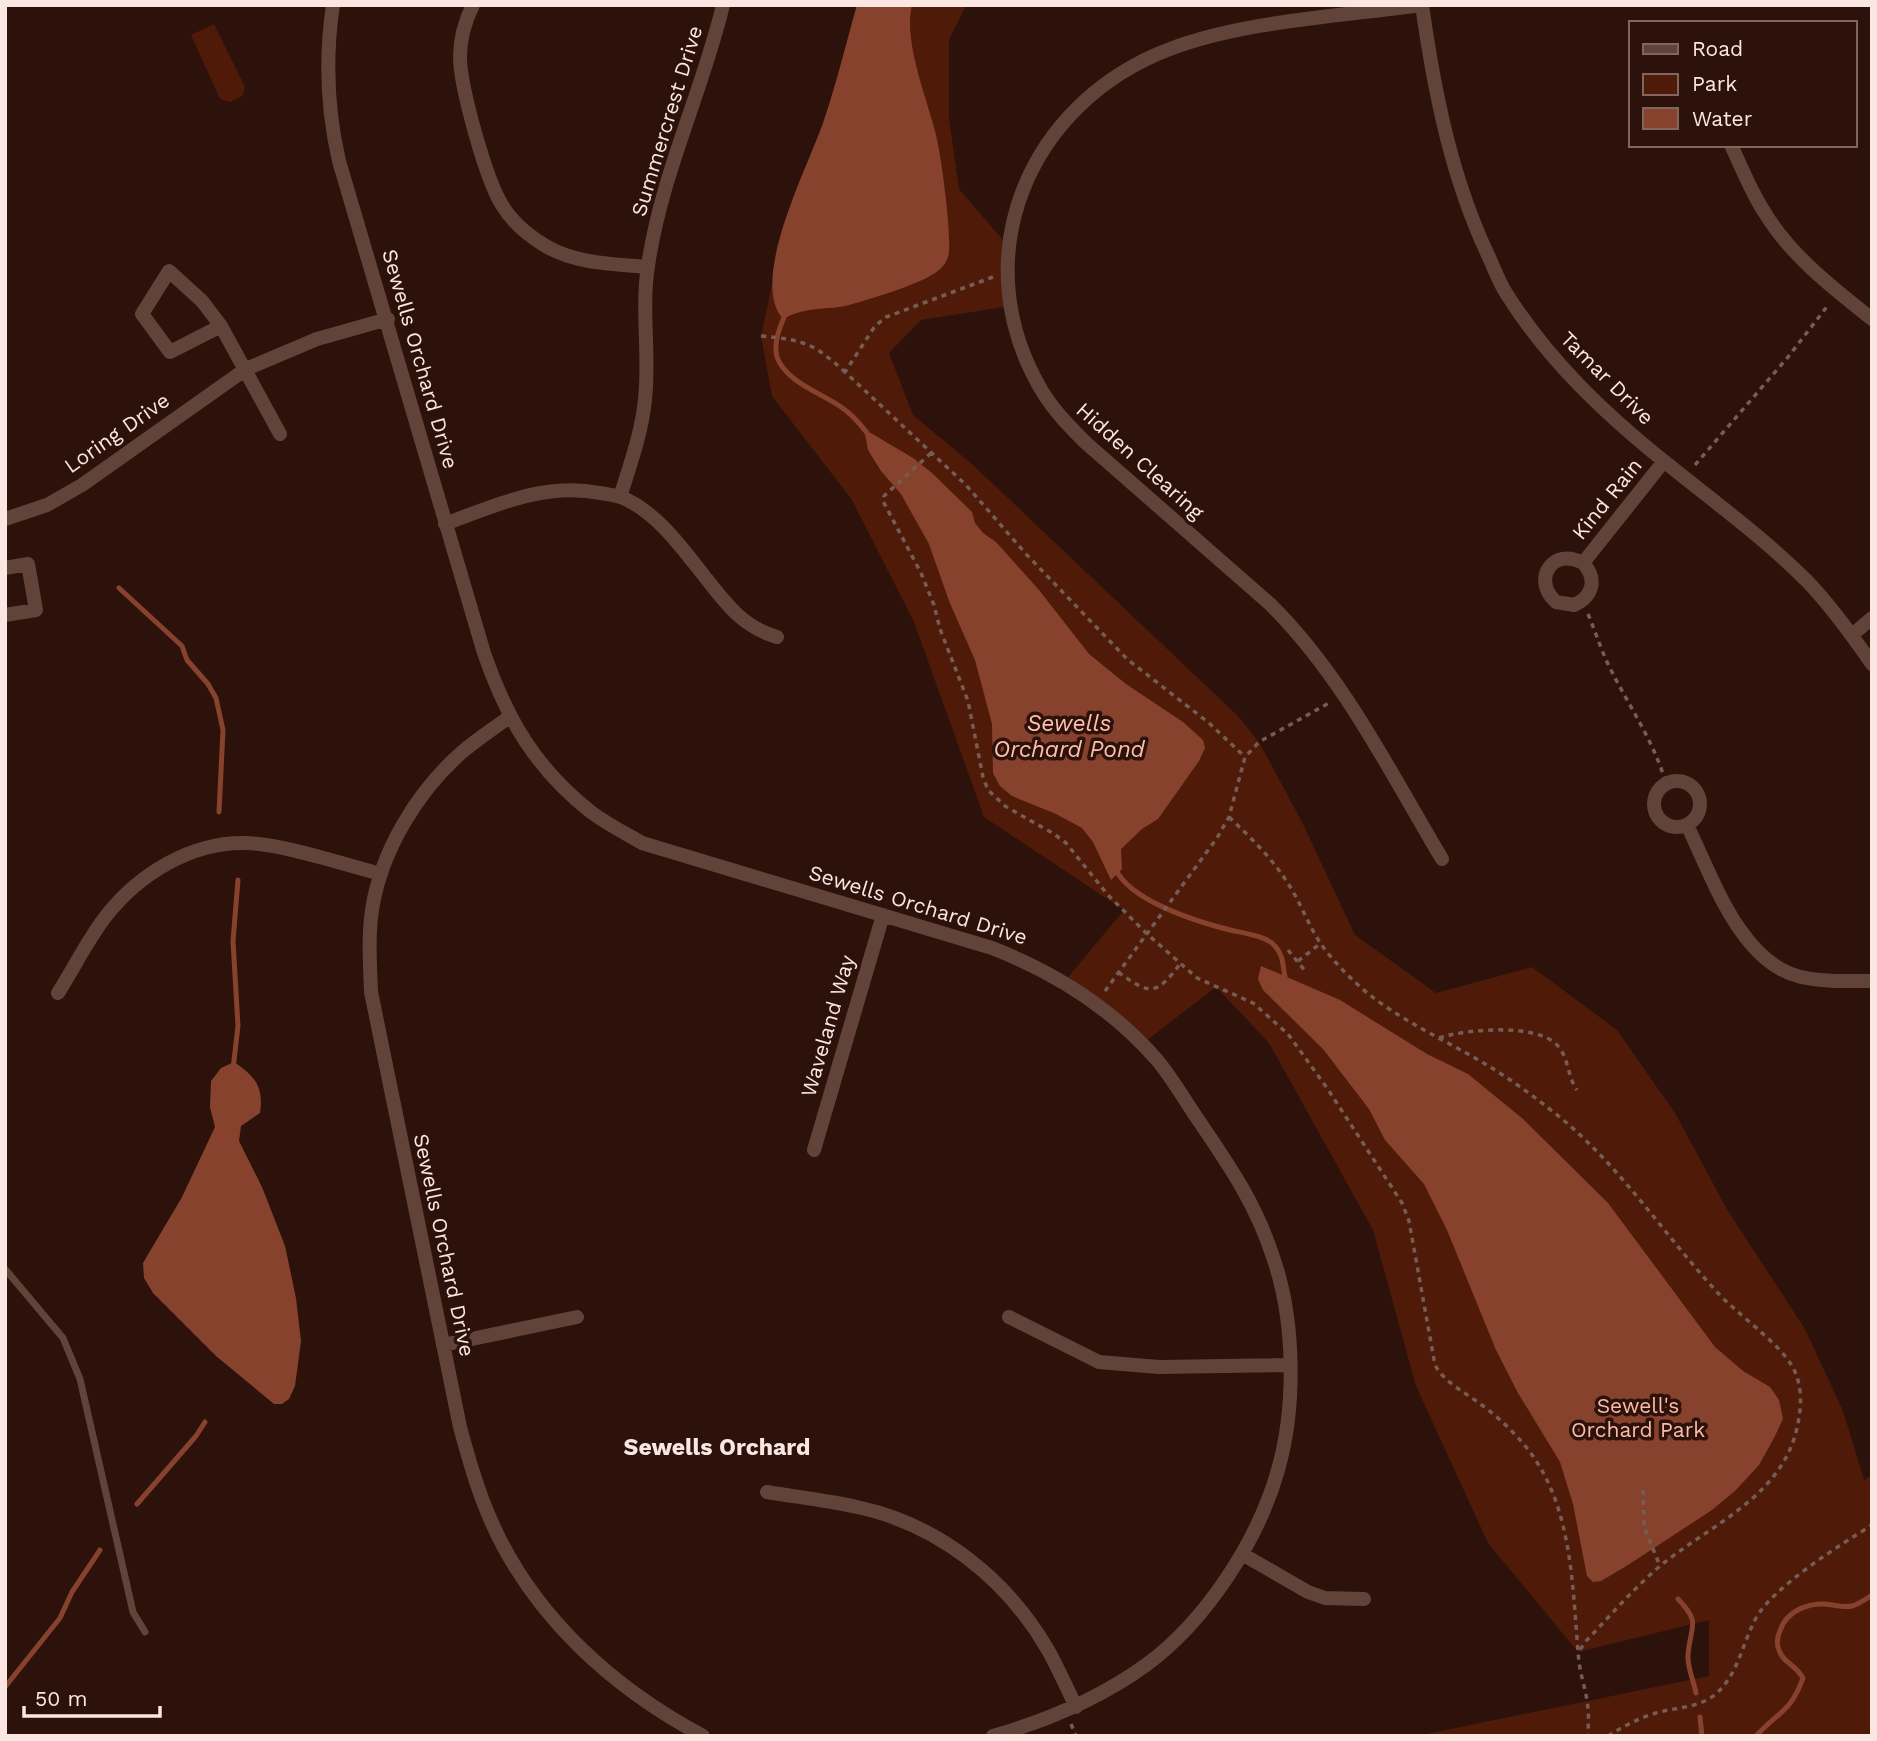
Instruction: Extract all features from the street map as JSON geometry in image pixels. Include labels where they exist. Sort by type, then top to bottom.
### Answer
[{"type":"street","name":"Sewells Orchard Drive","points":[[333,5],[327,54],[331,124],[339,161],[388,319],[484,653],[509,718],[531,751],[559,783],[592,813],[642,843],[992,948],[1065,981],[1129,1030],[1158,1062],[1242,1185],[1258,1217],[1275,1262],[1284,1301],[1290,1365],[1289,1402],[1278,1470],[1242,1554],[1206,1606],[1183,1633],[1148,1664],[1106,1692],[1076,1707],[993,1736]]},
{"type":"street","points":[[473,5],[464,30],[460,57],[463,84],[490,181],[501,205],[512,220],[530,235],[557,251],[592,262],[648,267]]},
{"type":"street","name":"Summercrest Drive","points":[[620,497],[640,430],[645,400],[648,267],[658,211],[716,35],[723,5]]},
{"type":"street","name":"Hidden Clearing","points":[[1422,5],[1223,34],[1170,49],[1126,70],[1100,87],[1075,109],[1036,159],[1013,218],[1007,273],[1010,306],[1018,336],[1041,390],[1059,415],[1086,443],[1296,629],[1343,694],[1442,859]]},
{"type":"street","name":"Tamar Drive","points":[[1422,5],[1441,111],[1464,197],[1505,291],[1537,338],[1570,377],[1606,412],[1762,540],[1807,582],[1852,635],[1872,664]]},
{"type":"street","points":[[1732,147],[1765,215],[1784,240],[1839,292],[1869,311]]},
{"type":"street","points":[[221,326],[170,352],[142,314],[169,271],[202,301],[221,326],[280,434]]},
{"type":"street","name":"Loring Drive","points":[[5,519],[47,505],[82,485],[246,369],[317,339],[388,319]]},
{"type":"street","name":"Kind Rain","points":[[1583,563],[1664,461]]},
{"type":"street","points":[[446,523],[509,500],[562,489],[620,497],[667,530],[741,620],[759,632],[777,637]]},
{"type":"street","name":"Kind Rain","points":[[1569,558],[1583,563],[1589,569],[1592,583],[1587,596],[1581,602],[1565,605],[1556,602],[1549,596],[1544,582],[1545,575],[1554,562],[1569,558]]},
{"type":"street","points":[[5,568],[29,564],[36,610],[5,615]]},
{"type":"street","points":[[1852,635],[1872,618]]},
{"type":"street","name":"Sewells Orchard Drive","points":[[509,718],[461,753],[432,783],[412,809],[394,842],[372,907],[371,992],[472,1475],[492,1525],[519,1573],[548,1613],[583,1652],[665,1716],[703,1736]]},
{"type":"street","points":[[1666,784],[1686,784],[1697,794],[1698,814],[1687,825],[1667,825],[1654,810],[1656,795],[1666,784]]},
{"type":"street","points":[[1687,825],[1733,919],[1755,950],[1768,961],[1783,971],[1801,977],[1872,981]]},
{"type":"street","points":[[58,993],[105,917],[126,893],[169,862],[192,852],[245,843],[381,874]]},
{"type":"street","name":"Waveland Way","points":[[814,1150],[883,915]]},
{"type":"street","points":[[443,1345],[577,1317]]},
{"type":"street","points":[[1009,1317],[1099,1362],[1158,1367],[1290,1365]]},
{"type":"street","points":[[767,1492],[859,1507],[920,1528],[953,1547],[1012,1598],[1048,1650],[1076,1707]]},
{"type":"street","points":[[1242,1554],[1308,1592],[1325,1598],[1364,1599]]},
{"type":"lane","points":[[5,1269],[63,1338],[72,1357],[80,1379],[134,1612],[145,1632]]},
{"type":"path","points":[[845,372],[875,326],[886,317],[1007,273]]},
{"type":"path","points":[[1685,478],[1788,357],[1839,292]]},
{"type":"path","points":[[761,336],[790,339],[813,346],[845,372],[966,485],[1026,554],[1127,659],[1209,723],[1245,757]]},
{"type":"path","points":[[931,453],[887,492],[883,501],[929,590],[940,629],[968,701],[988,790],[1005,806],[1066,843],[1108,895],[1180,964],[1205,983],[1253,1003],[1287,1034],[1327,1088],[1402,1203],[1409,1221],[1435,1365],[1441,1376],[1480,1404],[1526,1447],[1543,1470],[1556,1500],[1575,1594],[1578,1652],[1588,1708],[1588,1736]]},
{"type":"path","points":[[1581,602],[1610,669],[1662,768],[1666,784]]},
{"type":"path","points":[[1096,1003],[1217,838],[1229,817],[1245,757],[1259,742],[1343,694]]},
{"type":"path","points":[[1229,817],[1265,853],[1288,882],[1321,943],[1356,983],[1408,1021],[1514,1082],[1590,1143],[1612,1165],[1639,1202],[1717,1292],[1792,1366],[1801,1401],[1798,1426],[1788,1455],[1776,1473],[1756,1496],[1660,1566],[1578,1652]]},
{"type":"path","points":[[1298,961],[1321,943]]},
{"type":"path","points":[[1288,950],[1306,972]]},
{"type":"path","points":[[1118,972],[1139,987],[1155,990],[1180,964]]},
{"type":"path","points":[[1439,1038],[1473,1031],[1519,1031],[1548,1038],[1562,1051],[1570,1080],[1577,1090]]},
{"type":"path","points":[[1643,1490],[1644,1528],[1660,1566]]},
{"type":"path","points":[[1608,1736],[1637,1720],[1707,1700],[1718,1692],[1738,1665],[1756,1617],[1768,1603],[1826,1554],[1872,1525]]},
{"type":"green space","name":"Sewell's Orchard Park","points":[[860,5],[966,5],[949,40],[949,119],[959,189],[1009,247],[1010,306],[921,320],[889,353],[913,415],[973,465],[1238,716],[1259,742],[1302,822],[1355,935],[1436,993],[1532,967],[1617,1030],[1675,1113],[1728,1211],[1805,1329],[1843,1411],[1864,1480],[1872,1475],[1872,1736],[1417,1736],[1709,1676],[1709,1620],[1578,1652],[1488,1543],[1416,1386],[1373,1230],[1269,1043],[1216,987],[1142,1044],[1065,981],[1124,910],[984,817],[914,622],[852,500],[772,396],[761,336],[784,229],[824,121]]},
{"type":"green space","points":[[214,24],[245,87],[242,96],[230,102],[220,99],[191,35]]},
{"type":"water","points":[[857,5],[912,5],[910,20],[913,53],[936,135],[943,178],[948,216],[948,257],[939,270],[908,286],[845,306],[806,311],[783,319],[774,301],[773,278],[777,251],[795,192],[829,106]]},
{"type":"water","name":"Sewells Orchard Pond","points":[[864,429],[913,458],[972,512],[975,523],[983,533],[996,542],[1039,590],[1089,654],[1126,684],[1183,722],[1203,740],[1205,748],[1199,761],[1158,819],[1142,829],[1121,849],[1122,869],[1111,880],[1093,842],[1082,828],[1012,796],[1000,786],[993,773],[992,724],[975,660],[949,601],[929,544],[901,494],[881,471],[868,450]]},
{"type":"water","points":[[1261,966],[1340,1000],[1427,1054],[1468,1074],[1523,1119],[1608,1203],[1715,1347],[1743,1371],[1770,1387],[1779,1400],[1783,1419],[1774,1438],[1759,1465],[1735,1491],[1712,1510],[1601,1581],[1593,1582],[1587,1576],[1573,1504],[1560,1462],[1518,1393],[1496,1350],[1447,1230],[1424,1184],[1385,1140],[1369,1109],[1323,1049],[1263,990],[1258,979]]},
{"type":"water","points":[[234,1062],[253,1077],[261,1096],[260,1113],[241,1126],[239,1141],[262,1187],[285,1246],[296,1298],[301,1341],[295,1386],[289,1399],[282,1404],[274,1404],[216,1356],[153,1293],[144,1278],[143,1263],[182,1197],[215,1127],[210,1107],[211,1081],[221,1068]]},
{"type":"waterway","points":[[785,315],[776,346],[777,357],[782,366],[796,380],[845,410],[868,434]]},
{"type":"waterway","points":[[119,588],[182,646],[187,660],[208,684],[216,698],[223,730],[219,812]]},
{"type":"waterway","points":[[1115,868],[1123,880],[1149,900],[1200,922],[1254,935],[1271,943],[1280,954],[1286,981]]},
{"type":"waterway","points":[[233,1069],[238,1026],[233,941],[238,880]]},
{"type":"waterway","points":[[137,1504],[205,1422]]},
{"type":"waterway","points":[[5,1687],[60,1618],[72,1592],[100,1550]]},
{"type":"waterway","points":[[1756,1736],[1788,1706],[1803,1678],[1783,1658],[1778,1647],[1777,1640],[1786,1619],[1807,1606],[1852,1606],[1872,1595]]},
{"type":"waterway","points":[[1678,1599],[1690,1614],[1693,1625],[1688,1660],[1696,1693]]},
{"type":"waterway","points":[[1700,1717],[1702,1736]]},
{"type":"district","name":"Sewells Orchard","points":[[717,1447]]}]
